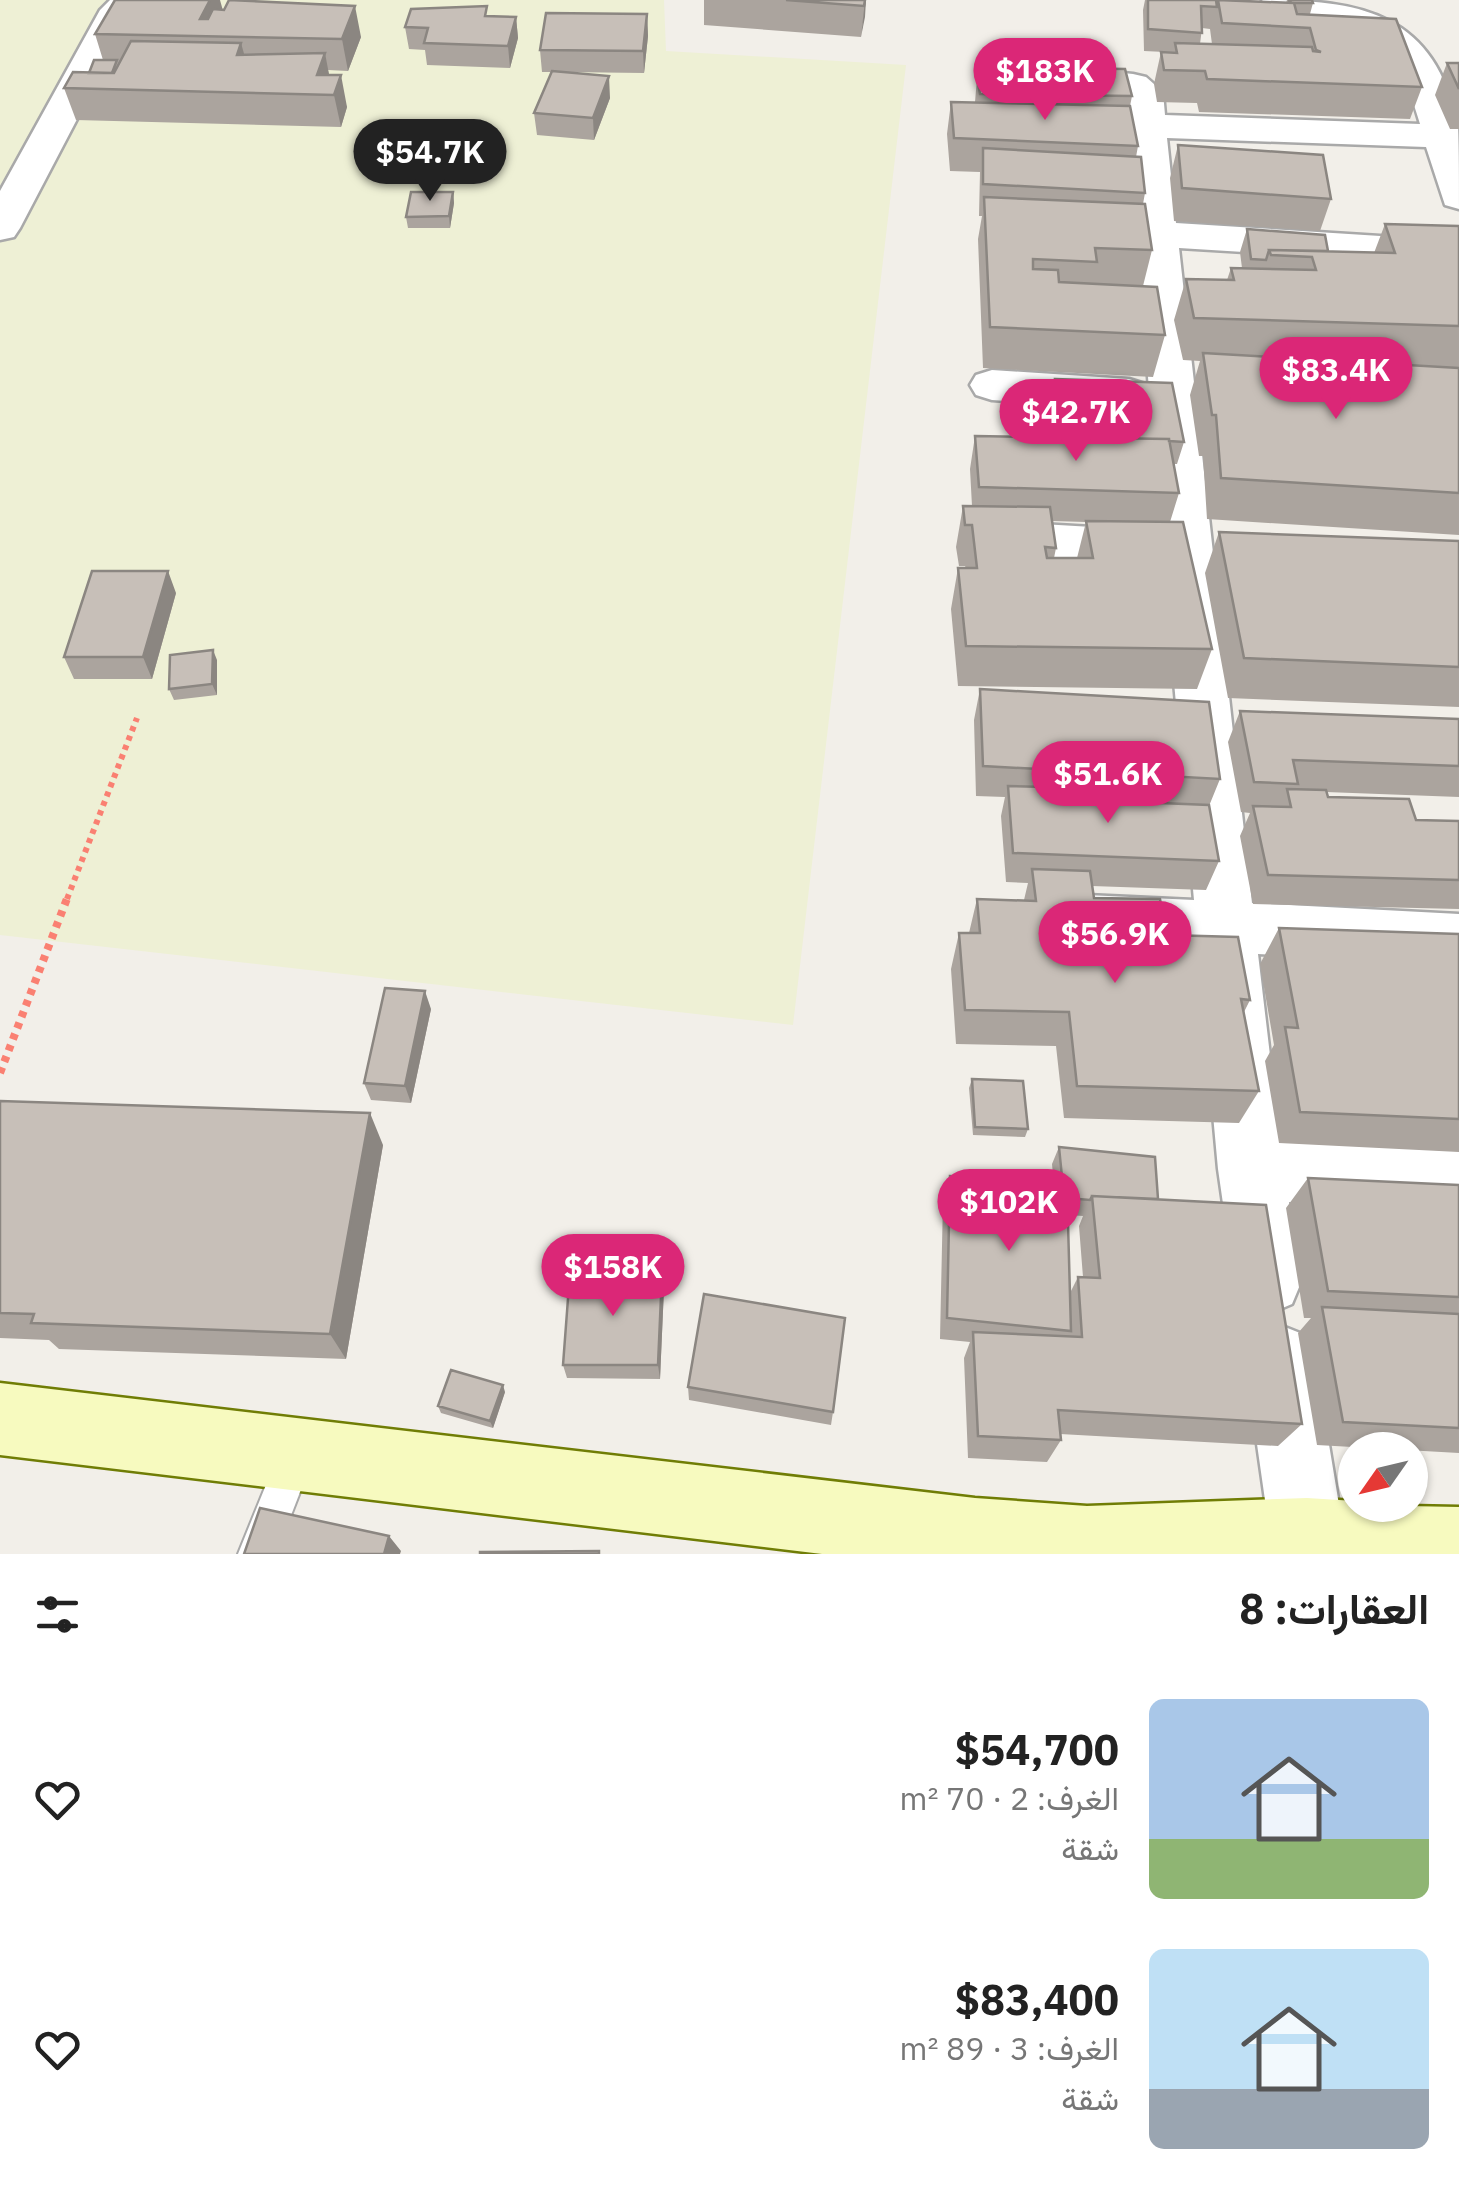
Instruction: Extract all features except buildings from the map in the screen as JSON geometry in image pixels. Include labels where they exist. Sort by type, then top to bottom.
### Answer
[{"type":"main road","points":[[0,1419],[1087,1544],[1307,1535],[1459,1545]]},
{"type":"street","points":[[1279,0],[1330,10],[1380,30],[1418,64],[1450,137],[1459,196]]},
{"type":"street","points":[[0,228],[118,10],[132,2],[188,5]]},
{"type":"street","points":[[1418,64],[1459,66]]},
{"type":"street","points":[[1016,73],[1133,85],[1144,92],[1156,234],[1183,383],[1205,550],[1204,720],[1251,1169],[1307,1535]]},
{"type":"street","points":[[1144,126],[1450,137]]},
{"type":"street","points":[[1082,231],[1459,253]]},
{"type":"street","points":[[992,385],[1183,383]]},
{"type":"street","points":[[989,538],[1205,550]]},
{"type":"street","points":[[1149,717],[1263,724]]},
{"type":"street","points":[[1037,917],[1459,939]]},
{"type":"street","points":[[1251,1169],[1459,1182]]},
{"type":"lane","points":[[257,1554],[296,1454]]},
{"type":"path","points":[[0,1073],[137,718]]},
{"type":"green space","points":[[0,0],[664,0],[666,51],[906,65],[793,1025],[0,935]]}]
